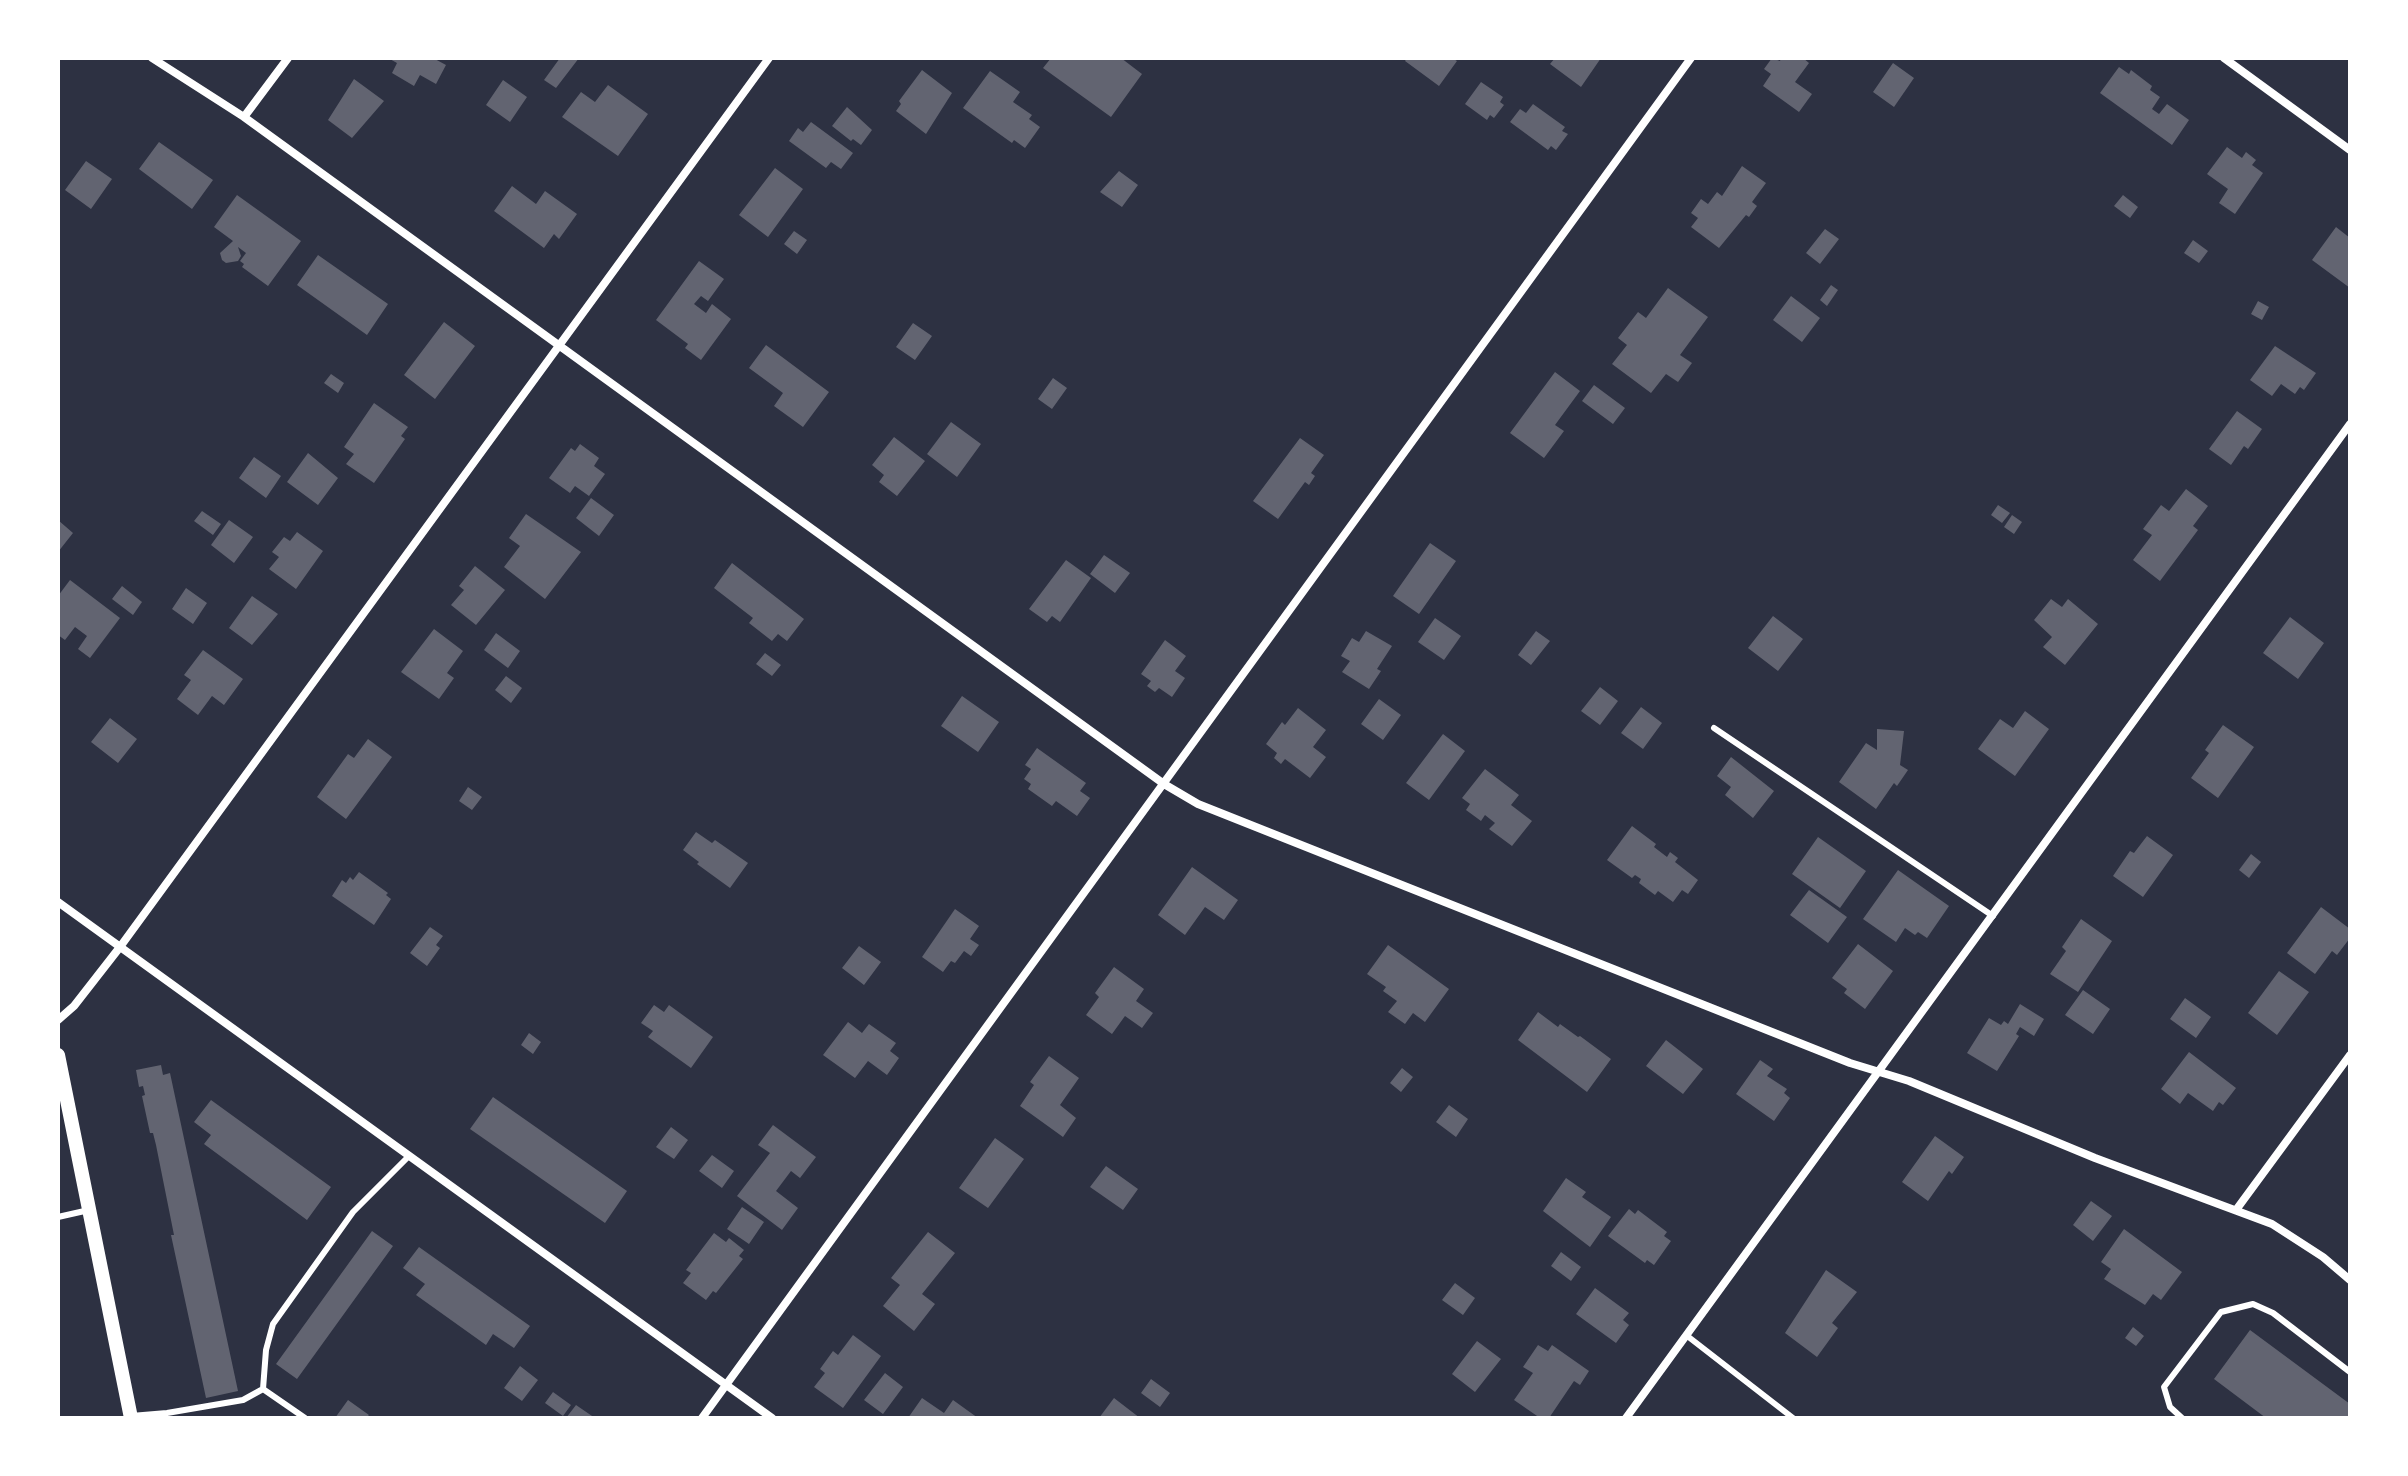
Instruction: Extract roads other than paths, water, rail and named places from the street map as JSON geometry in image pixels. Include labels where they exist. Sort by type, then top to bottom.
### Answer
[{"type":"street","points":[[152,58],[244,117],[1164,784],[1198,804],[1850,1063],[2236,1210],[2287,1232],[2350,1280]]},
{"type":"street","points":[[244,117],[288,58]]},
{"type":"street","points":[[58,1020],[74,1006],[120,947],[769,58]]},
{"type":"street","points":[[702,1418],[1691,58]]},
{"type":"street","points":[[2224,58],[2350,150]]},
{"type":"street","points":[[1626,1418],[2350,424]]},
{"type":"street","points":[[58,902],[772,1418]]},
{"type":"street","points":[[58,1055],[131,1417]]},
{"type":"street","points":[[2236,1210],[2350,1055]]},
{"type":"lane","points":[[1714,728],[1993,916]]},
{"type":"lane","points":[[263,1389],[266,1350],[273,1324],[353,1212],[409,1156]]},
{"type":"lane","points":[[58,1217],[89,1210]]},
{"type":"lane","points":[[2182,1418],[2170,1407],[2164,1387],[2221,1312],[2253,1304],[2273,1313],[2350,1372]]},
{"type":"lane","points":[[1686,1335],[1793,1418]]},
{"type":"lane","points":[[131,1417],[243,1400],[263,1389]]},
{"type":"lane","points":[[263,1389],[305,1418]]}]
